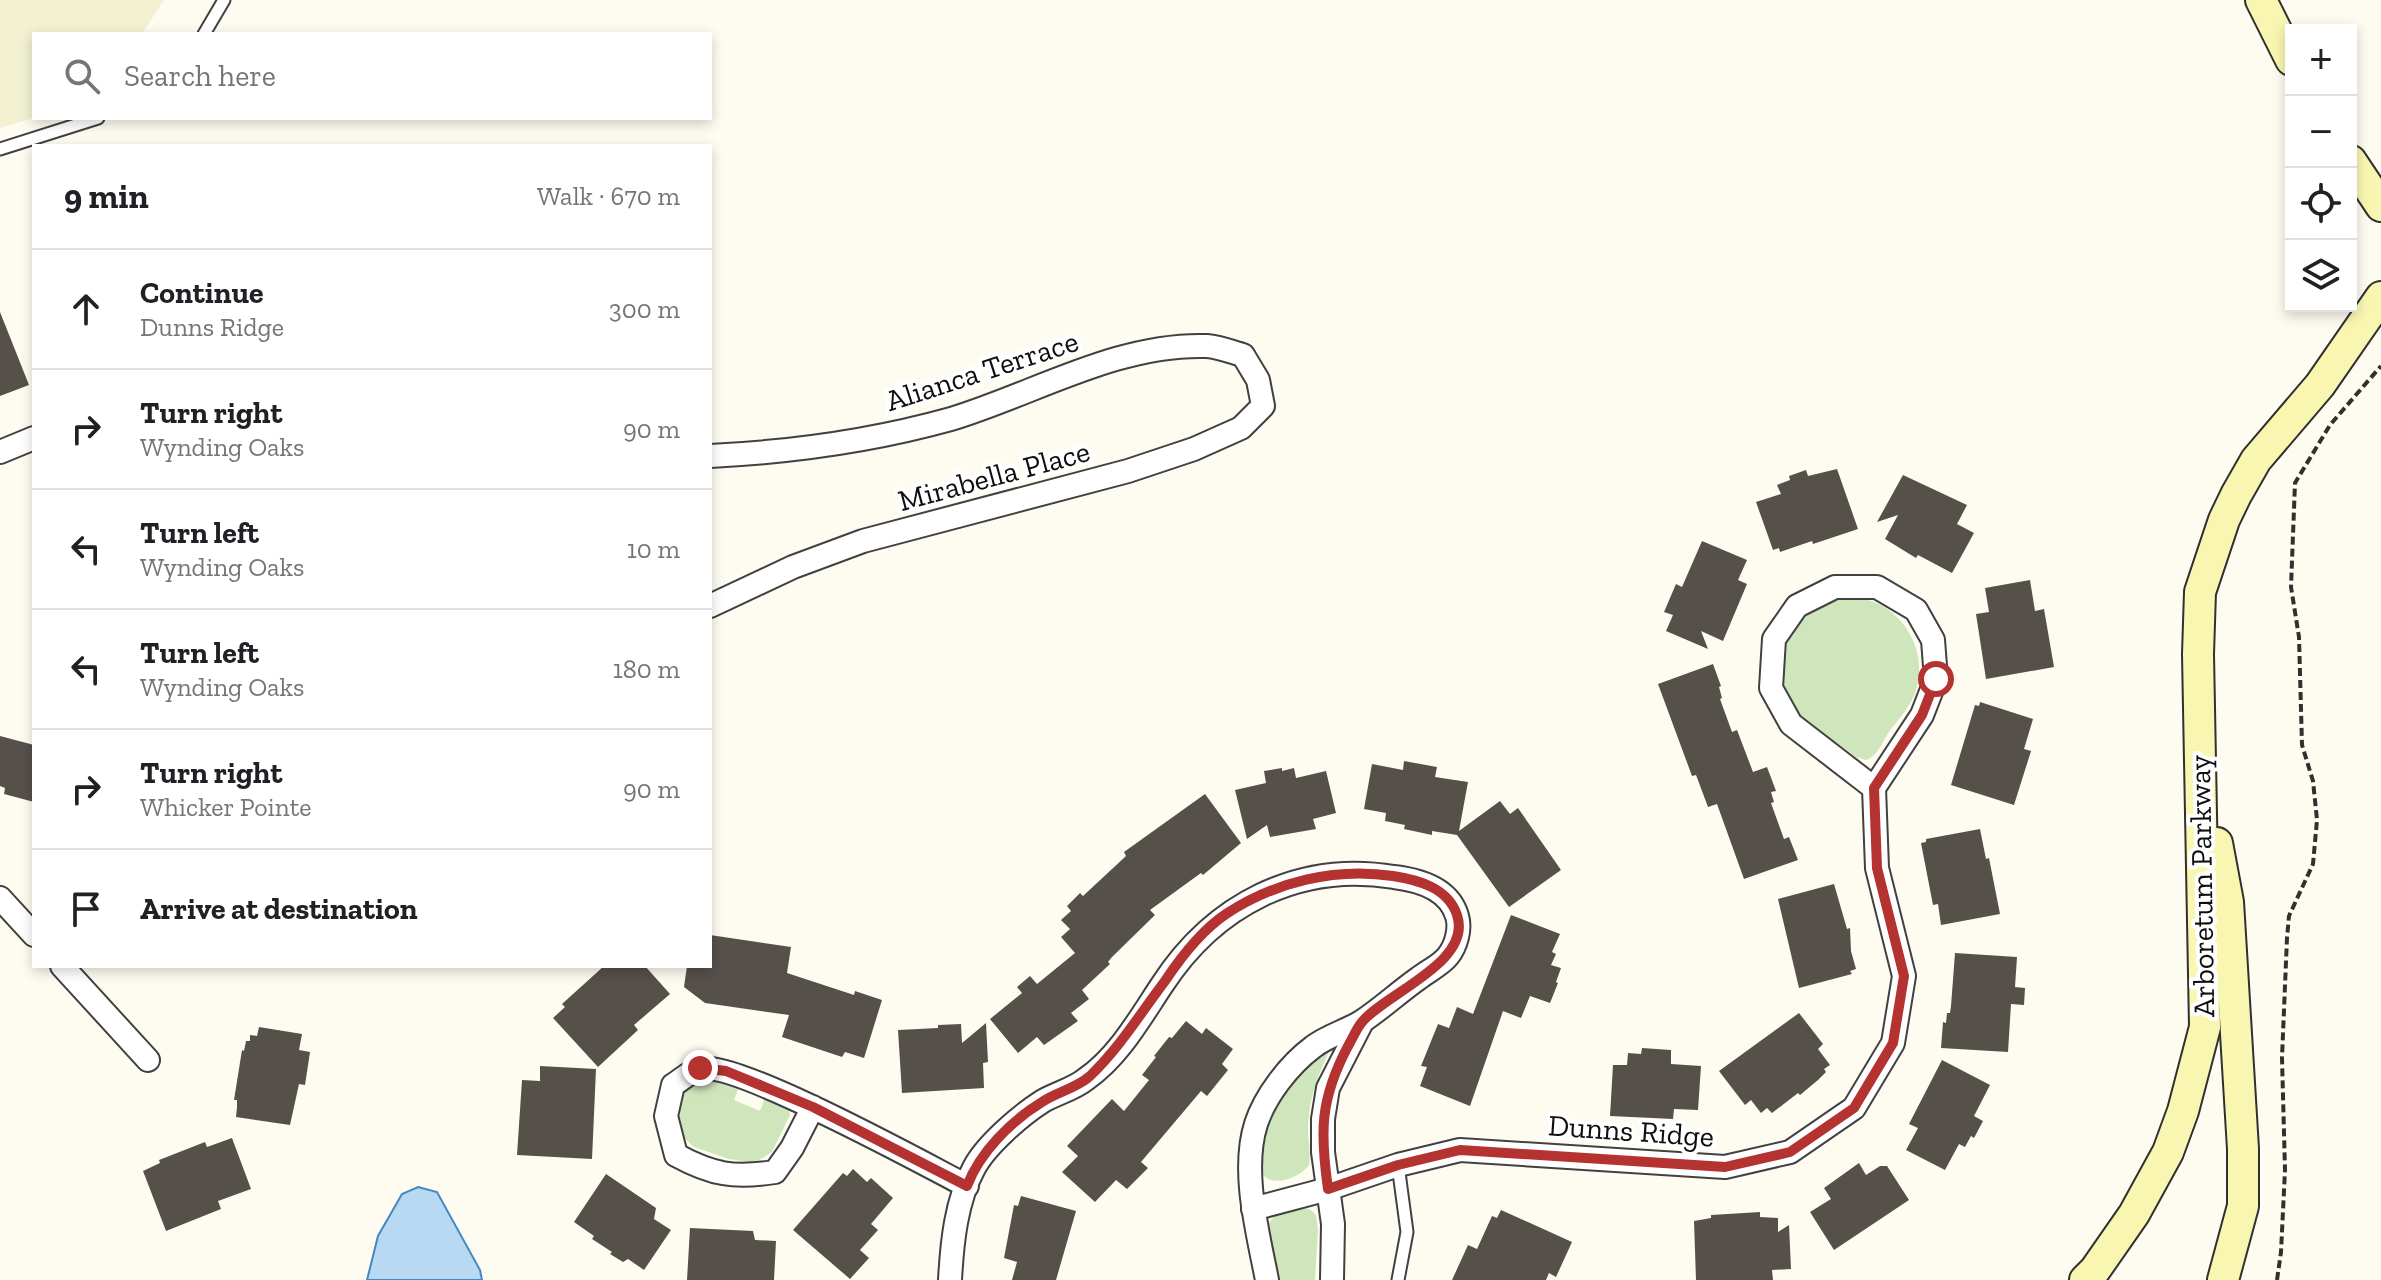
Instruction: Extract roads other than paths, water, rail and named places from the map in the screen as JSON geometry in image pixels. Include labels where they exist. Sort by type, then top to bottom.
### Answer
[{"type":"street","points":[[2261,0],[2285,48]]},
{"type":"street","points":[[2357,143],[2381,166]]},
{"type":"street","points":[[2357,168],[2381,206]]},
{"type":"street","name":"Arboretum Parkway","points":[[2085,1280],[2134,1214],[2168,1152],[2183,1111],[2205,1027],[2198,654],[2200,592],[2224,520],[2256,460],[2320,385],[2381,297]]},
{"type":"street","name":"Arboretum Parkway","points":[[2320,385],[2381,334]]},
{"type":"street","name":"Alianca Terrace","points":[[712,456],[805,449],[876,437],[952,418],[1109,362],[1171,348],[1210,346],[1243,355],[1258,380]]},
{"type":"street","name":"Mirabella Place","points":[[712,605],[793,567],[863,541],[1128,471],[1194,449],[1241,428],[1263,406],[1258,380]]},
{"type":"street","points":[[0,452],[32,439]]},
{"type":"street","points":[[1835,587],[1877,587],[1916,610],[1933,640],[1936,679],[1922,715],[1874,788],[1791,724],[1771,688],[1774,639],[1797,606],[1835,587]]},
{"type":"street","name":"Arboretum Parkway","points":[[2198,654],[2214,816],[2228,902],[2243,1149],[2243,1206],[2223,1280]]},
{"type":"street","name":"Dunns Ridge","points":[[1253,1209],[1328,1189],[1398,1165],[1460,1150],[1725,1167],[1790,1152],[1854,1108],[1893,1043],[1904,976],[1877,868],[1874,788]]},
{"type":"street","points":[[950,1280],[959,1209],[974,1167],[1006,1131],[1042,1102],[1086,1080],[1118,1048],[1163,982],[1224,915],[1277,889],[1329,874],[1379,874],[1429,885],[1444,896],[1458,916],[1457,939],[1447,957],[1362,1022],[1313,1047],[1269,1096],[1256,1124],[1251,1152],[1253,1209],[1267,1280]]},
{"type":"street","points":[[0,898],[32,930]]},
{"type":"street","points":[[64,968],[148,1060]]},
{"type":"street","points":[[1332,1280],[1333,1224],[1323,1152],[1323,1119],[1328,1088],[1362,1022]]},
{"type":"street","points":[[813,1107],[792,1148],[775,1172],[743,1177],[702,1169],[676,1155],[666,1116],[673,1085],[700,1068],[726,1071],[813,1107],[967,1186]]},
{"type":"lane","points":[[205,32],[224,0]]},
{"type":"lane","points":[[0,149],[92,120]]},
{"type":"lane","points":[[1398,1165],[1407,1232],[1398,1280]]},
{"type":"water","points":[[418,1187],[437,1192],[480,1270],[482,1280],[367,1280],[378,1236],[402,1194]]}]
